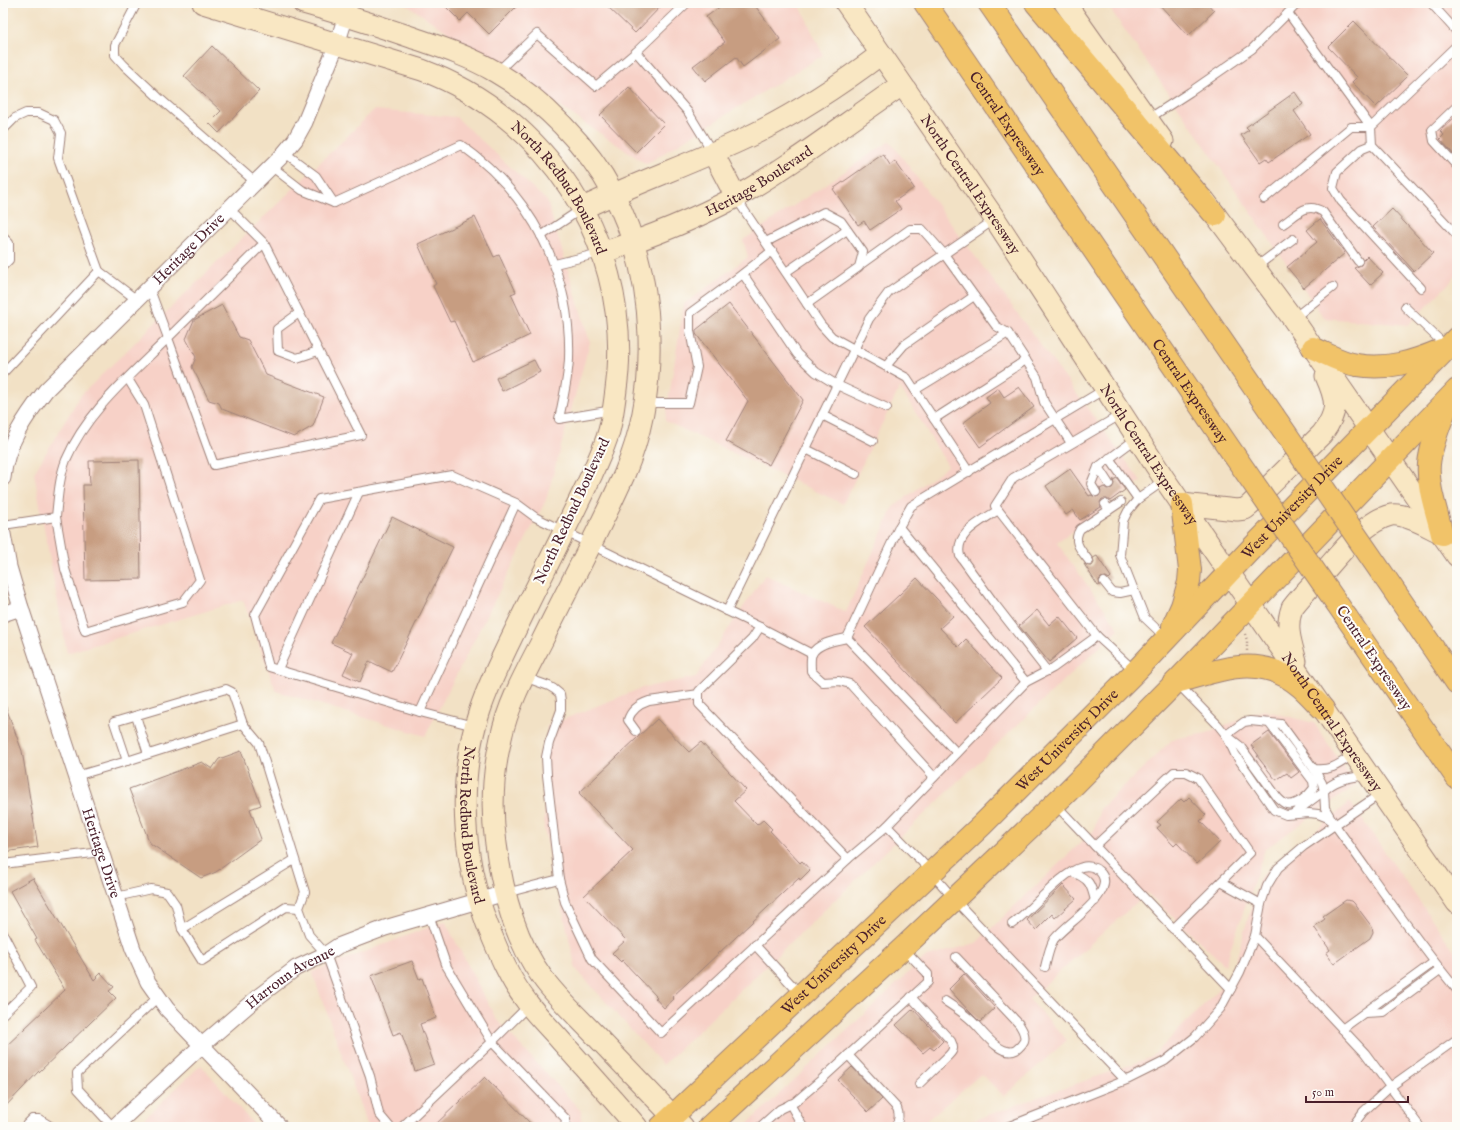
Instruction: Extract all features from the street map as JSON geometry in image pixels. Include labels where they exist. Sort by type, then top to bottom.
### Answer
[{"type":"highway","name":"Central Expressway","points":[[925,3],[1457,778]]},
{"type":"highway","points":[[989,3],[1457,682]]},
{"type":"highway","points":[[1036,3],[1215,215]]},
{"type":"highway","points":[[1314,348],[1354,365],[1374,367],[1416,361],[1452,342]]},
{"type":"highway","name":"West University Drive","points":[[672,1124],[801,996],[987,819],[1135,672],[1452,342]]},
{"type":"highway","points":[[709,1127],[903,948],[1054,804],[1176,682],[1391,459],[1455,398]]},
{"type":"highway","points":[[1442,534],[1430,485],[1429,464],[1434,440],[1455,398]]},
{"type":"highway","points":[[1166,639],[1182,606],[1189,582],[1190,570],[1182,504]]},
{"type":"highway","points":[[1176,682],[1229,668],[1250,666],[1262,667],[1290,679],[1301,687],[1323,709]]},
{"type":"street","name":"North Redbud Boulevard","points":[[203,3],[439,76],[472,94],[504,115],[532,140],[559,173],[583,208],[590,223],[608,275],[618,322],[619,358],[614,410],[604,448],[496,671],[479,711],[470,753],[465,803],[466,829],[469,859],[478,901],[509,974],[529,1005],[637,1127]]},
{"type":"street","name":"North Redbud Boulevard","points":[[303,3],[348,9],[467,57],[497,72],[522,88],[543,105],[574,137],[602,174],[613,194],[633,243],[641,275],[649,327],[649,362],[644,403],[636,442],[623,477],[514,698],[502,732],[496,762],[494,819],[495,841],[505,893],[515,926],[526,951],[541,977],[672,1124]]},
{"type":"street","name":"North Central Expressway","points":[[846,3],[995,219],[1165,480],[1457,903]]},
{"type":"street","points":[[1065,3],[1215,215],[1314,348],[1457,556]]},
{"type":"street","name":"Heritage Drive","points":[[3,478],[5,455],[28,415],[46,390],[285,153],[295,140],[305,122],[338,44],[348,9]]},
{"type":"street","points":[[583,208],[613,194],[713,153],[756,133],[803,108],[844,82],[881,54]]},
{"type":"street","name":"Heritage Boulevard","points":[[601,253],[633,243],[696,217],[736,197],[789,163],[902,85]]},
{"type":"street","points":[[713,153],[736,197]]},
{"type":"street","points":[[1182,504],[1230,510],[1237,510],[1250,505],[1322,434],[1329,425],[1335,404],[1334,394],[1314,348]]},
{"type":"street","points":[[1300,676],[1288,628],[1292,608],[1362,530],[1380,519],[1391,515],[1410,518],[1442,534]]},
{"type":"street","name":"Heritage Drive","points":[[3,534],[9,567],[21,608],[132,949],[148,982],[158,997],[201,1046],[278,1126]]},
{"type":"street","points":[[3,614],[21,608]]},
{"type":"street","name":"Harroun Avenue","points":[[114,1127],[201,1046],[259,996],[296,968],[326,954],[338,946],[385,928],[505,893]]},
{"type":"lane","points":[[137,3],[115,45],[115,55],[124,66],[158,97],[255,182]]},
{"type":"lane","points":[[497,72],[537,34],[596,86],[636,52],[687,3]]},
{"type":"lane","points":[[1148,119],[1252,49],[1298,3]]},
{"type":"lane","points":[[1430,3],[1457,32]]},
{"type":"lane","points":[[1288,13],[1371,126],[1372,145],[1457,235]]},
{"type":"lane","points":[[1264,199],[1351,127],[1371,126],[1457,45]]},
{"type":"lane","points":[[636,52],[688,112],[713,153]]},
{"type":"lane","points":[[1457,108],[1455,108],[1432,130],[1434,141],[1457,166]]},
{"type":"lane","points":[[3,130],[15,118],[26,113],[39,113],[54,120],[61,132],[58,158],[99,271],[137,300]]},
{"type":"lane","points":[[271,166],[302,190],[334,203],[461,145],[484,162],[495,173],[519,203],[541,236],[555,264],[564,299],[569,338],[569,361],[559,419],[614,410]]},
{"type":"lane","points":[[1372,145],[1362,149],[1337,172],[1333,188],[1340,201],[1421,288]]},
{"type":"lane","points":[[285,153],[316,176],[334,203]]},
{"type":"lane","points":[[736,197],[821,325],[832,337],[907,378],[969,472]]},
{"type":"lane","points":[[1283,224],[1308,207],[1314,207],[1323,212],[1358,260]]},
{"type":"lane","points":[[149,287],[214,465],[361,435],[264,243],[229,208]]},
{"type":"lane","points":[[541,236],[583,208]]},
{"type":"lane","points":[[766,242],[824,212],[840,221],[863,252],[860,265]]},
{"type":"lane","points":[[727,611],[869,319],[889,292],[995,219]]},
{"type":"lane","points":[[807,304],[910,229],[922,229],[944,254],[996,326],[1008,333],[1037,377],[1044,402],[1071,443]]},
{"type":"lane","points":[[786,272],[847,230]]},
{"type":"lane","points":[[3,237],[9,243],[9,260],[3,266]]},
{"type":"lane","points":[[1255,268],[1293,239]]},
{"type":"lane","points":[[128,378],[144,405],[200,580],[183,602],[85,631],[65,569],[56,517],[59,488],[64,468],[80,431],[101,405],[128,378],[168,338],[264,243]]},
{"type":"lane","points":[[644,403],[689,403],[697,367],[690,331],[690,313],[772,251]]},
{"type":"lane","points":[[555,264],[601,253]]},
{"type":"lane","points":[[3,373],[99,271]]},
{"type":"lane","points":[[743,274],[797,354],[816,372],[837,385],[887,408]]},
{"type":"lane","points":[[1293,319],[1333,287]]},
{"type":"lane","points":[[886,366],[904,345],[974,296]]},
{"type":"lane","points":[[1405,307],[1452,342]]},
{"type":"lane","points":[[299,313],[277,329],[278,351],[297,358],[318,351]]},
{"type":"lane","points":[[915,390],[1008,333]]},
{"type":"lane","points":[[934,419],[1026,360]]},
{"type":"lane","points":[[847,638],[899,527],[911,506],[1105,389]]},
{"type":"lane","points":[[1122,414],[1012,478],[995,506],[1097,636],[1135,672]]},
{"type":"lane","points":[[822,415],[873,441]]},
{"type":"lane","points":[[1096,492],[1091,484],[1098,467],[1137,437]]},
{"type":"lane","points":[[806,450],[856,474]]},
{"type":"lane","points":[[1109,458],[1138,499]]},
{"type":"lane","points":[[1098,467],[1109,484]]},
{"type":"lane","points":[[475,726],[420,712],[269,666],[255,615],[319,499],[452,475],[516,503],[535,517],[812,654]]},
{"type":"lane","points":[[1165,480],[1138,499],[1128,511],[1123,521],[1120,555],[1145,618],[1166,639]]},
{"type":"lane","points":[[278,669],[360,492]]},
{"type":"lane","points":[[1089,561],[1077,545],[1076,539],[1080,529],[1119,498],[1128,511]]},
{"type":"lane","points":[[420,712],[516,503]]},
{"type":"lane","points":[[998,510],[969,530],[963,536],[958,549],[960,556],[1047,672]]},
{"type":"lane","points":[[3,525],[56,517]]},
{"type":"lane","points":[[899,527],[1026,682]]},
{"type":"lane","points":[[1104,582],[1112,592],[1120,593],[1134,590]]},
{"type":"lane","points":[[760,627],[752,639],[699,691],[699,704],[848,859]]},
{"type":"lane","points":[[524,677],[549,686],[560,694],[561,710],[549,743],[546,757],[559,879],[565,902],[592,959],[661,1033],[754,945],[848,859],[887,826],[1026,682],[1047,672],[1097,636]]},
{"type":"lane","points":[[847,638],[832,641],[818,647],[812,654],[811,671],[823,682],[839,681],[850,684],[934,777]]},
{"type":"lane","points":[[847,638],[957,753]]},
{"type":"lane","points":[[1176,682],[1202,707],[1226,735],[1240,746],[1278,798],[1286,804],[1293,804],[1311,793],[1314,788],[1313,781],[1269,723]]},
{"type":"lane","points":[[127,761],[114,722],[226,689],[232,692],[243,724],[259,743],[305,892],[299,908],[309,935],[326,954],[370,1076],[379,1114],[390,1127]]},
{"type":"lane","points":[[636,731],[632,728],[628,720],[630,714],[642,704],[649,701],[699,694]]},
{"type":"lane","points":[[136,716],[148,754]]},
{"type":"lane","points":[[1226,735],[1244,722],[1250,721],[1281,724],[1314,769],[1322,783],[1325,808],[1335,825],[1434,962],[1457,990]]},
{"type":"lane","points":[[76,776],[243,724]]},
{"type":"lane","points":[[1226,735],[1235,754],[1274,810],[1286,815],[1309,813],[1318,814],[1328,818],[1335,825]]},
{"type":"lane","points":[[1314,769],[1324,770],[1332,768],[1354,754]]},
{"type":"lane","points":[[1095,846],[1174,772],[1186,772],[1198,778],[1250,853],[1173,929]]},
{"type":"lane","points":[[1292,815],[1329,786],[1341,779],[1369,775]]},
{"type":"lane","points":[[1007,1127],[1125,1080],[1165,1061],[1195,1037],[1220,1009],[1240,972],[1254,936],[1261,904],[1267,886],[1278,868],[1290,856],[1381,793]]},
{"type":"lane","points":[[1054,804],[1231,989]]},
{"type":"lane","points":[[887,826],[1125,1080]]},
{"type":"lane","points":[[3,864],[101,852]]},
{"type":"lane","points":[[182,928],[294,860]]},
{"type":"lane","points":[[1012,924],[1066,875],[1085,866],[1094,867],[1101,872],[1104,879],[1103,887],[1095,901],[1053,940],[1045,967]]},
{"type":"lane","points":[[1072,872],[1082,876],[1088,881],[1092,887],[1095,901]]},
{"type":"lane","points":[[505,893],[559,879]]},
{"type":"lane","points":[[1221,882],[1261,904]]},
{"type":"lane","points":[[116,897],[151,889],[166,892],[176,905],[182,928],[202,961],[286,907],[299,908]]},
{"type":"lane","points":[[429,914],[446,967],[492,1042],[566,1119],[565,1127]]},
{"type":"lane","points":[[3,933],[31,987],[3,1014]]},
{"type":"lane","points":[[1254,936],[1365,1053],[1420,1127]]},
{"type":"lane","points":[[754,945],[801,996]]},
{"type":"lane","points":[[760,1127],[780,1109],[794,1102],[822,1079],[928,982],[928,974],[903,948]]},
{"type":"lane","points":[[945,1000],[972,1020],[999,1048],[1008,1052],[1021,1046],[1024,1040],[1024,1031],[1019,1024],[956,957]]},
{"type":"lane","points":[[1342,1029],[1434,962]]},
{"type":"lane","points":[[1363,1014],[1383,1012],[1440,970]]},
{"type":"lane","points":[[114,1127],[78,1089],[77,1073],[158,997]]},
{"type":"lane","points":[[911,998],[954,1046],[953,1052],[919,1084]]},
{"type":"lane","points":[[402,1127],[529,1005]]},
{"type":"lane","points":[[1352,1127],[1363,1112],[1390,1087],[1457,1038]]},
{"type":"lane","points":[[848,1055],[897,1108],[899,1120],[895,1127]]},
{"type":"lane","points":[[790,1104],[803,1127]]},
{"type":"lane","points":[[24,1127],[32,1119],[39,1119],[52,1127]]},
{"type":"path","points":[[1243,630],[1247,640],[1247,657]]},
{"type":"shaded area","points":[[404,3],[799,3],[823,55],[646,164]]},
{"type":"shaded area","points":[[1106,3],[1457,3],[1457,275],[1408,325],[1324,318]]},
{"type":"shaded area","points":[[374,110],[456,117],[547,201],[590,342],[546,500],[425,736],[276,691],[243,600],[67,653],[34,473],[80,396]]},
{"type":"shaded area","points":[[890,141],[1141,481],[1057,543],[1119,629],[663,1065],[576,969],[544,828],[547,726],[642,688],[696,677],[765,575],[846,612],[893,507],[948,466],[900,387],[843,504],[665,421],[684,304],[748,257],[743,240]]},
{"type":"shaded area","points":[[1263,710],[1314,723],[1356,785],[1265,849],[1225,965],[1147,893],[1029,999],[1067,1040],[1004,1096],[981,1074],[919,1127],[744,1127],[924,958],[976,943],[1094,830],[1100,809],[1173,739],[1207,733]]},
{"type":"shaded area","points":[[1350,802],[1457,955],[1457,1127],[958,1127],[960,1125],[1152,1057],[1231,977],[1260,877]]},
{"type":"shaded area","points":[[445,921],[496,1019],[582,1112],[581,1127],[368,1127],[312,972]]},
{"type":"shaded area","points":[[201,1065],[256,1127],[135,1127]]},
{"type":"building","points":[[442,3],[520,3],[489,34],[468,13],[460,21]]},
{"type":"building","points":[[604,3],[664,3],[635,33]]},
{"type":"building","points":[[725,3],[753,3],[780,39],[743,67],[736,57],[705,81],[693,66],[725,42],[706,17]]},
{"type":"building","points":[[1158,3],[1207,3],[1214,11],[1188,36]]},
{"type":"building","points":[[1354,21],[1408,76],[1376,107],[1352,82],[1357,77],[1328,47]]},
{"type":"building","points":[[212,46],[259,91],[219,133],[209,123],[221,111],[184,76]]},
{"type":"building","points":[[629,87],[664,124],[636,152],[600,115]]},
{"type":"building","points":[[1295,92],[1303,104],[1294,111],[1310,134],[1269,162],[1266,158],[1260,162],[1241,135],[1249,130],[1246,127]]},
{"type":"building","points":[[1457,115],[1457,158],[1440,139],[1444,135],[1440,131]]},
{"type":"building","points":[[883,154],[890,165],[895,161],[914,188],[895,201],[901,209],[870,230],[864,221],[858,225],[833,189]]},
{"type":"building","points":[[1392,209],[1433,253],[1414,271],[1373,227]]},
{"type":"building","points":[[475,217],[494,257],[499,255],[516,292],[511,294],[530,335],[473,362],[454,321],[450,322],[433,286],[436,284],[418,244]]},
{"type":"building","points":[[1320,219],[1345,253],[1304,288],[1287,267],[1317,242],[1307,230]]},
{"type":"building","points":[[1367,256],[1383,273],[1370,285],[1354,268],[1361,265]]},
{"type":"building","points":[[729,304],[803,400],[769,465],[726,441],[748,401],[696,334],[696,330]]},
{"type":"building","points":[[222,305],[239,337],[248,340],[266,375],[324,397],[313,426],[294,437],[222,409],[219,403],[209,400],[192,367],[196,357],[186,339],[194,320]]},
{"type":"building","points":[[534,360],[540,372],[502,391],[496,378]]},
{"type":"building","points":[[1019,387],[1034,407],[980,447],[963,423],[990,403],[986,397],[998,388],[1004,397]]},
{"type":"building","points":[[139,460],[141,579],[85,580],[83,485],[90,485],[89,461]]},
{"type":"building","points":[[1070,469],[1089,496],[1099,496],[1101,492],[1100,489],[1104,487],[1107,489],[1112,488],[1114,484],[1113,480],[1117,478],[1125,490],[1110,501],[1107,499],[1102,499],[1100,502],[1101,507],[1080,520],[1073,510],[1066,515],[1046,486]]},
{"type":"building","points":[[392,517],[453,547],[392,672],[369,661],[360,682],[343,674],[353,653],[331,643]]},
{"type":"building","points":[[1097,556],[1111,577],[1109,579],[1106,577],[1101,578],[1099,580],[1100,585],[1098,586],[1084,564],[1092,566],[1094,563],[1093,558]]},
{"type":"building","points":[[917,578],[953,616],[940,628],[958,647],[966,639],[1002,678],[955,723],[865,627]]},
{"type":"building","points":[[1037,610],[1049,625],[1059,616],[1077,638],[1049,662],[1019,626]]},
{"type":"building","points":[[4,702],[22,751],[38,847],[4,852],[3,703]]},
{"type":"building","points":[[657,719],[689,752],[701,742],[746,790],[734,801],[757,825],[763,820],[772,829],[770,831],[800,863],[802,861],[810,870],[800,880],[799,878],[672,997],[674,999],[664,1008],[655,998],[657,997],[622,960],[621,962],[612,953],[626,940],[584,896],[633,850],[579,793]]},
{"type":"building","points":[[1269,732],[1299,772],[1291,778],[1287,773],[1276,780],[1257,756],[1259,756],[1251,745]]},
{"type":"building","points":[[241,751],[261,805],[250,809],[261,839],[216,872],[201,878],[151,844],[129,789],[202,762],[212,769],[219,759]]},
{"type":"building","points":[[1189,797],[1206,815],[1200,821],[1220,842],[1197,864],[1177,843],[1174,846],[1157,828],[1161,825],[1157,822],[1181,799],[1184,802]]},
{"type":"building","points":[[33,878],[94,980],[101,973],[114,987],[109,991],[116,998],[39,1071],[3,1109],[3,1049],[65,990],[35,940],[37,939],[10,891]]},
{"type":"building","points":[[1063,885],[1076,899],[1055,918],[1052,914],[1036,930],[1027,920]]},
{"type":"building","points":[[1346,900],[1354,903],[1372,927],[1373,932],[1370,938],[1334,964],[1326,953],[1330,950],[1314,927],[1325,919],[1323,916]]},
{"type":"building","points":[[412,961],[419,979],[422,978],[436,1018],[420,1024],[434,1064],[415,1071],[401,1032],[393,1035],[371,976]]},
{"type":"building","points":[[964,974],[995,1008],[980,1022],[949,989]]},
{"type":"building","points":[[913,1009],[943,1041],[934,1050],[930,1047],[923,1053],[896,1025]]},
{"type":"building","points":[[852,1067],[882,1099],[868,1112],[838,1080]]},
{"type":"building","points":[[485,1077],[534,1127],[433,1127]]}]
